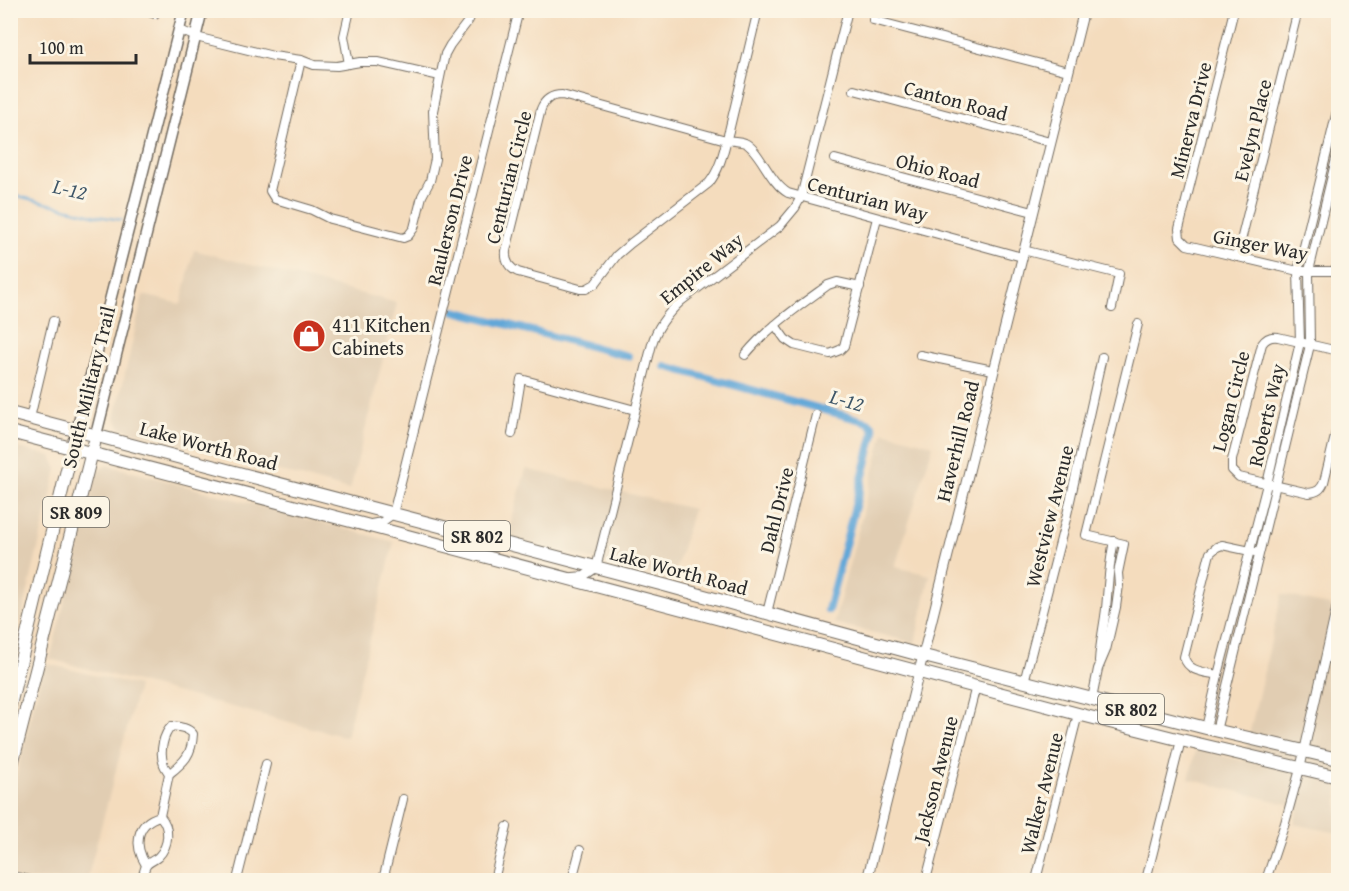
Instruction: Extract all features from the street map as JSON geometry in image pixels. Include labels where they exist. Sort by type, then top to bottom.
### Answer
[{"type":"main road","name":"South Military Trail","points":[[10,705],[184,10]]},
{"type":"main road","name":"South Military Trail","points":[[10,772],[202,10]]},
{"type":"main road","name":"Lake Worth Road","points":[[10,413],[924,656],[1211,730],[1338,759]]},
{"type":"main road","name":"Lake Worth Road","points":[[10,432],[1078,714],[1338,777]]},
{"type":"main road","points":[[14,757],[11,750],[33,659],[26,642]]},
{"type":"main road","points":[[1078,714],[1096,708],[1118,706]]},
{"type":"street","points":[[143,10],[156,14]]},
{"type":"street","points":[[349,64],[344,36],[350,10]]},
{"type":"street","points":[[301,60],[270,191],[272,195],[275,200],[312,210],[330,219],[404,238],[412,232],[422,196],[430,181],[435,159],[433,111],[447,50],[469,20],[473,10]]},
{"type":"street","name":"Raulerson Drive","points":[[393,514],[519,10]]},
{"type":"street","points":[[726,140],[758,10]]},
{"type":"street","name":"Empire Way","points":[[596,568],[658,327],[681,301],[780,226],[795,208],[801,197],[848,10]]},
{"type":"street","name":"Haverhill Road","points":[[867,880],[1084,10]]},
{"type":"street","name":"Minerva Drive","points":[[1180,238],[1179,229],[1234,10]]},
{"type":"street","name":"Evelyn Place","points":[[1237,257],[1298,10]]},
{"type":"street","points":[[873,20],[1068,71]]},
{"type":"street","points":[[180,30],[196,37],[273,56],[301,60],[314,65],[378,62],[440,76]]},
{"type":"street","name":"Canton Road","points":[[854,90],[1050,142]]},
{"type":"street","name":"Centurian Circle","points":[[562,95],[726,140],[719,168],[709,183],[617,255],[591,287],[580,289],[518,272],[509,267],[505,256],[506,251],[541,109],[546,100],[551,97],[562,95]]},
{"type":"street","name":"Roberts Way","points":[[1211,730],[1218,675],[1267,484],[1300,342],[1298,271],[1338,106]]},
{"type":"street","name":"Centurian Way","points":[[726,140],[749,145],[779,187],[788,193],[877,218],[1119,274],[1112,308]]},
{"type":"street","name":"Roberts Way","points":[[1211,730],[1260,553],[1310,345],[1309,271],[1338,151]]},
{"type":"street","name":"Ohio Road","points":[[835,159],[1033,212]]},
{"type":"street","points":[[775,325],[794,345],[825,353],[835,353],[844,346],[877,218]]},
{"type":"street","name":"Ginger Way","points":[[1180,238],[1187,245],[1298,271],[1338,272]]},
{"type":"street","points":[[745,355],[775,325],[828,285],[837,282],[860,287]]},
{"type":"street","points":[[30,418],[53,321]]},
{"type":"street","points":[[1098,669],[1106,650],[1116,607],[1118,573],[1124,544],[1086,534],[1138,324]]},
{"type":"street","name":"Logan Circle","points":[[1267,484],[1239,477],[1232,470],[1232,460],[1262,344],[1274,336],[1300,342]]},
{"type":"street","points":[[1300,342],[1338,351]]},
{"type":"street","points":[[920,355],[993,370]]},
{"type":"street","name":"Westview Avenue","points":[[1024,682],[1066,519],[1102,357]]},
{"type":"street","points":[[512,434],[521,379],[635,410]]},
{"type":"street","name":"Dahl Drive","points":[[767,613],[816,415]]},
{"type":"street","points":[[1267,484],[1309,493],[1318,491],[1324,482],[1338,424]]},
{"type":"street","points":[[366,525],[382,522],[393,514]]},
{"type":"street","points":[[1092,699],[1114,542]]},
{"type":"street","points":[[1218,675],[1192,669],[1185,662],[1185,652],[1210,554],[1222,545],[1260,553]]},
{"type":"street","points":[[566,578],[584,576],[596,568]]},
{"type":"street","points":[[1266,880],[1300,769],[1338,601]]},
{"type":"street","name":"Jackson Avenue","points":[[926,880],[976,686]]},
{"type":"street","name":"Walker Avenue","points":[[1036,880],[1078,714]]},
{"type":"street","points":[[160,816],[170,774],[180,767],[190,749],[193,734],[185,728],[172,726],[166,731],[162,754],[164,765],[170,774]]},
{"type":"street","points":[[1146,880],[1181,740]]},
{"type":"street","points":[[237,880],[266,764]]},
{"type":"street","points":[[383,880],[403,799]]},
{"type":"street","points":[[146,865],[138,846],[139,833],[152,818],[160,816]]},
{"type":"street","points":[[142,880],[146,865],[161,854],[166,844],[165,822],[160,816]]},
{"type":"street","points":[[494,880],[507,827]]},
{"type":"street","points":[[572,880],[580,850]]},
{"type":"street","points":[[10,876],[28,880]]},
{"type":"shaded area","points":[[194,250],[397,303],[350,490],[121,428],[115,418],[143,295],[181,304]]},
{"type":"shaded area","points":[[884,432],[933,445],[895,567],[930,575],[915,643],[834,623]]},
{"type":"shaded area","points":[[11,446],[51,456],[57,469],[11,662]]},
{"type":"shaded area","points":[[107,465],[394,542],[346,737],[50,659],[98,470]]},
{"type":"shaded area","points":[[526,469],[693,509],[673,580],[507,537]]},
{"type":"shaded area","points":[[1282,594],[1338,608],[1338,833],[1294,824],[1299,807],[1189,779],[1196,749],[1243,761]]},
{"type":"shaded area","points":[[44,663],[138,686],[87,880],[11,880],[11,796]]},
{"type":"waterway","name":"L-12","points":[[10,194],[122,220]]},
{"type":"waterway","name":"L-12","points":[[455,311],[628,356]]},
{"type":"waterway","name":"L-12","points":[[665,366],[868,422],[873,427],[874,433],[828,610]]},
{"type":"place","name":"411 Kitchen Cabinets","points":[[309,336]]}]
